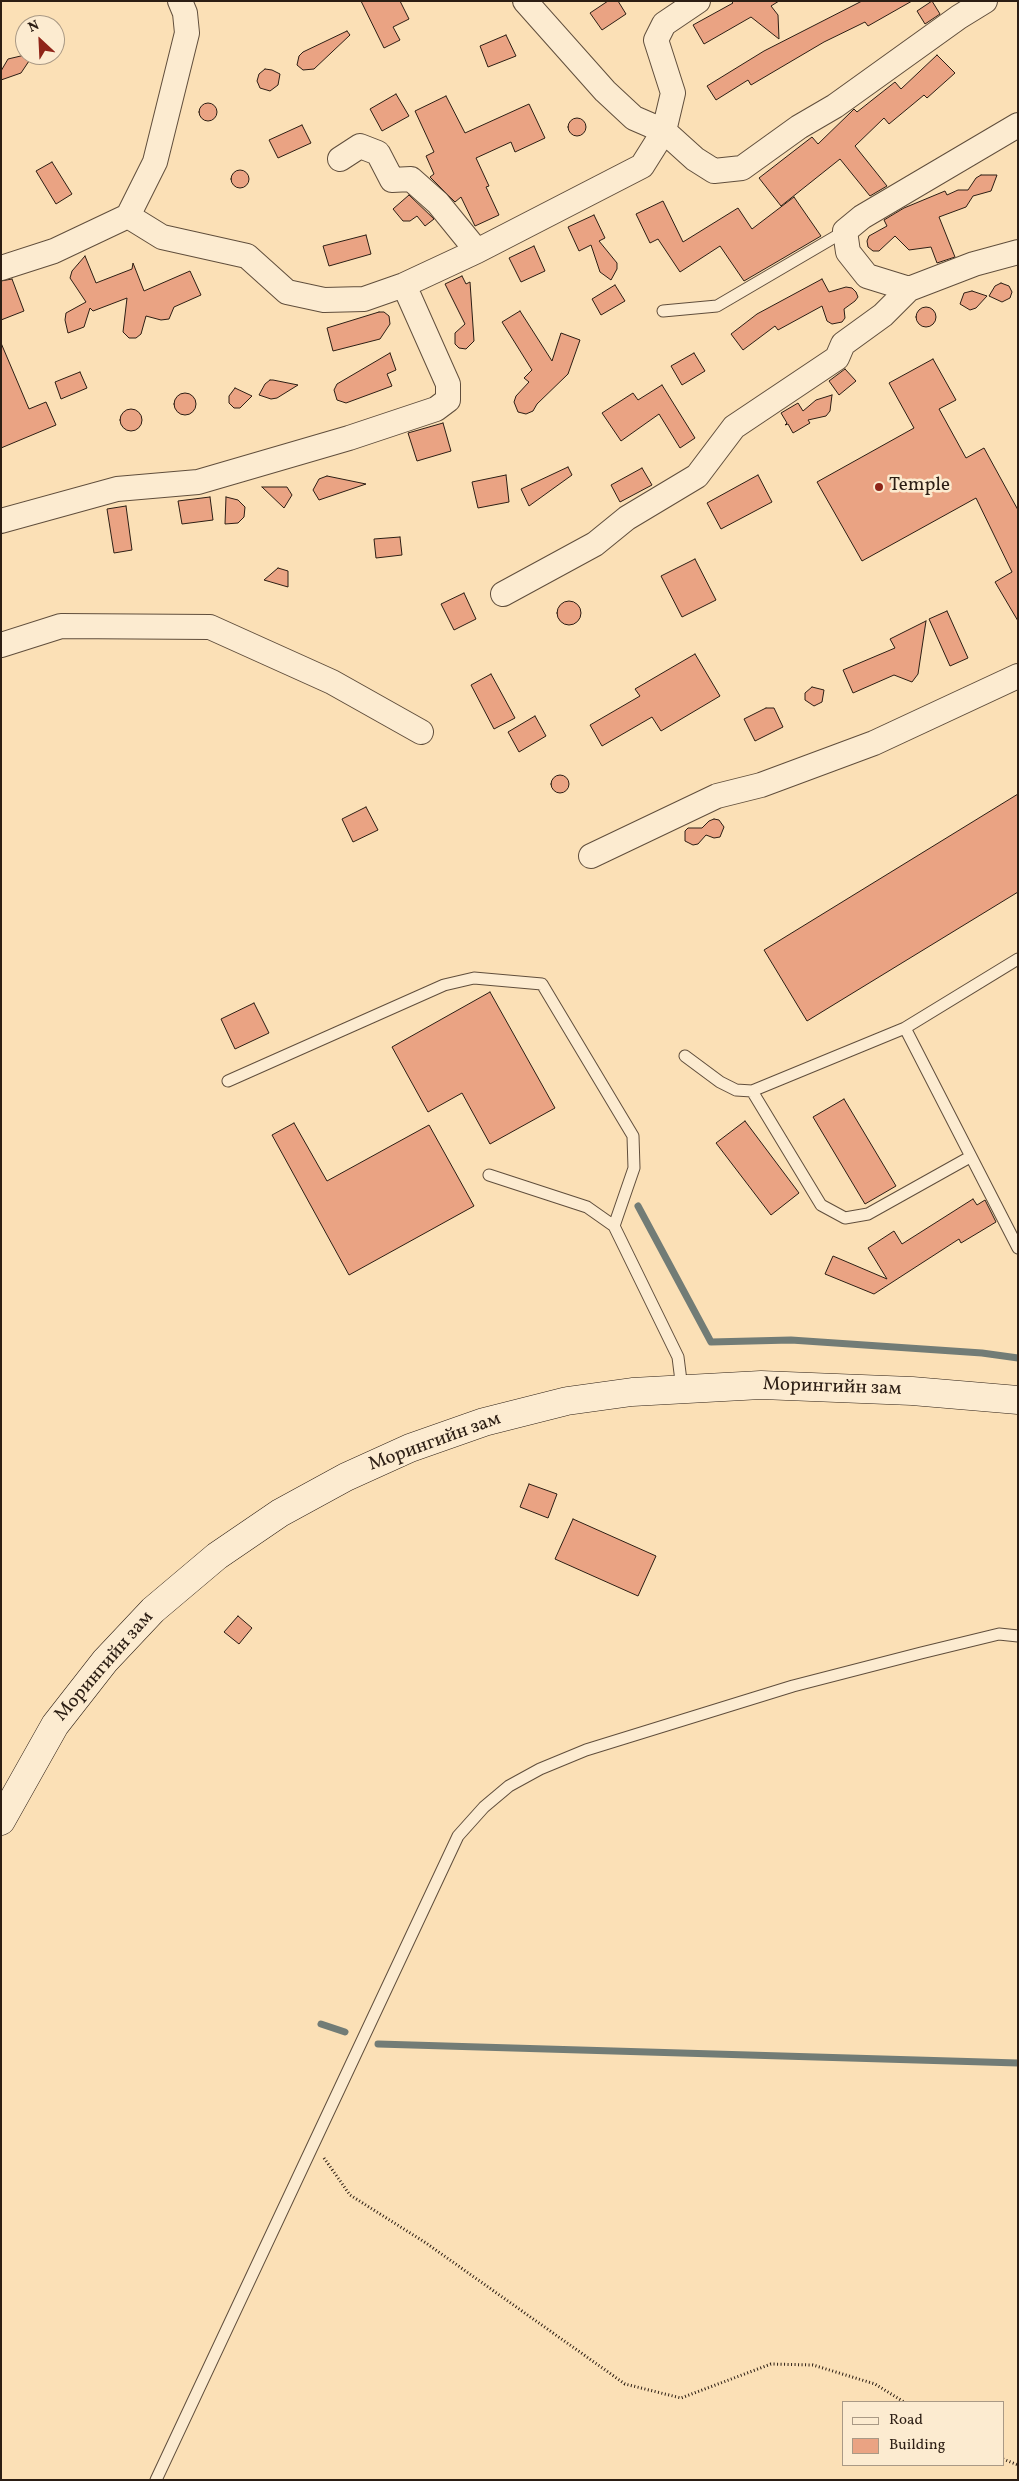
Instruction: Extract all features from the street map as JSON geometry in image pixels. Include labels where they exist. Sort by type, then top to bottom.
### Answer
[{"type":"main road","name":"Морингийн зам","points":[[1,1821],[55,1725],[105,1661],[153,1610],[210,1562],[280,1513],[346,1477],[410,1448],[484,1422],[568,1400],[632,1392],[761,1385],[912,1391],[1018,1400]]},
{"type":"street","points":[[1,268],[54,251],[128,216],[155,162],[187,33],[185,13],[180,1]]},
{"type":"street","points":[[525,1],[634,118],[664,131],[695,160],[714,171],[742,168],[799,127],[835,106],[959,17],[985,1]]},
{"type":"street","points":[[128,216],[162,237],[247,256],[288,292],[324,300],[364,299],[404,285],[478,251],[642,166],[664,131],[673,93],[656,40],[664,24],[698,1]]},
{"type":"street","points":[[910,289],[867,276],[848,252],[846,231],[862,217],[1018,125]]},
{"type":"street","points":[[340,159],[360,146],[378,154],[392,180],[411,179],[438,203],[478,251]]},
{"type":"street","points":[[503,594],[595,544],[627,518],[696,476],[734,427],[837,358],[843,344],[883,316],[910,289],[974,264],[1018,252]]},
{"type":"street","points":[[1,521],[117,489],[198,482],[349,438],[436,409],[448,400],[448,384],[404,285]]},
{"type":"street","points":[[1,645],[61,626],[210,627],[332,682],[421,732]]},
{"type":"street","points":[[591,856],[717,796],[761,785],[874,743],[1018,676]]},
{"type":"lane","points":[[662,311],[717,306],[846,231]]},
{"type":"lane","points":[[685,1056],[720,1082],[736,1090],[752,1091],[905,1028],[1018,959]]},
{"type":"lane","points":[[228,1081],[444,984],[474,978],[542,984],[633,1136],[634,1168],[614,1226]]},
{"type":"lane","points":[[905,1028],[1018,1248]]},
{"type":"lane","points":[[752,1091],[821,1205],[845,1218],[868,1214],[970,1157]]},
{"type":"lane","points":[[489,1175],[587,1207],[614,1226],[678,1357],[682,1389]]},
{"type":"lane","points":[[156,2480],[458,1836],[484,1807],[509,1786],[540,1768],[586,1750],[793,1686],[999,1634],[1018,1636]]},
{"type":"path","points":[[313,2143],[350,2195],[434,2249],[625,2384],[681,2398],[771,2364],[813,2365],[875,2384],[902,2401]]},
{"type":"path","points":[[1004,2459],[1018,2466]]},
{"type":"building","points":[[361,1],[400,1],[409,19],[393,27],[400,40],[384,48]]},
{"type":"building","points":[[608,1],[618,1],[626,14],[602,30],[590,13]]},
{"type":"building","points":[[731,1],[779,1],[771,6],[778,15],[779,39],[751,17],[704,44],[693,25],[733,3]]},
{"type":"building","points":[[862,1],[912,1],[868,26],[865,22],[824,42],[751,85],[748,80],[716,100],[707,86],[764,51]]},
{"type":"building","points":[[932,1],[940,14],[925,24],[917,11]]},
{"type":"building","points":[[347,31],[350,35],[314,69],[303,70],[297,65],[299,56],[303,52]]},
{"type":"building","points":[[506,35],[516,56],[488,67],[480,46]]},
{"type":"building","points":[[937,55],[955,73],[927,98],[924,95],[889,124],[884,118],[855,146],[887,186],[870,196],[840,159],[781,206],[759,178],[812,137],[818,144],[854,109],[857,112],[895,82],[901,89]]},
{"type":"building","points":[[15,57],[15,65],[26,65],[21,73],[1,80],[1,71],[8,59]]},
{"type":"building","points":[[265,69],[280,74],[278,85],[270,91],[260,88],[257,81],[259,74]]},
{"type":"building","points":[[396,94],[409,116],[382,131],[370,109]]},
{"type":"building","points":[[446,96],[465,133],[529,104],[545,138],[515,152],[511,142],[476,158],[489,186],[486,187],[499,215],[475,226],[461,197],[455,202],[430,177],[434,174],[426,156],[434,152],[415,111]]},
{"type":"building","points":[[208,103],[214,106],[217,112],[214,118],[208,121],[202,118],[199,112],[202,106]]},
{"type":"building","points":[[573,118],[581,118],[586,123],[584,134],[573,136],[568,131],[568,123]]},
{"type":"building","points":[[302,125],[311,143],[278,158],[269,140]]},
{"type":"building","points":[[52,162],[72,194],[56,204],[36,171]]},
{"type":"building","points":[[236,170],[244,170],[249,175],[247,186],[236,188],[231,183],[231,175]]},
{"type":"building","points":[[981,175],[997,175],[991,191],[973,196],[966,207],[939,217],[955,257],[937,263],[931,247],[909,250],[895,236],[879,251],[873,251],[868,247],[867,241],[869,236],[887,226],[884,220],[904,208],[945,191],[947,195],[958,190],[968,190],[976,178]]},
{"type":"building","points":[[409,195],[434,219],[425,226],[417,216],[410,221],[403,221],[393,209]]},
{"type":"building","points":[[794,197],[821,236],[744,281],[720,246],[680,272],[658,239],[650,243],[636,214],[663,201],[683,242],[738,208],[752,229]]},
{"type":"building","points":[[594,215],[605,238],[599,241],[617,263],[617,269],[611,280],[600,272],[591,245],[579,251],[568,227]]},
{"type":"building","points":[[366,235],[371,254],[329,266],[323,246]]},
{"type":"building","points":[[534,246],[545,271],[521,282],[509,258]]},
{"type":"building","points":[[85,256],[96,283],[132,269],[133,263],[144,291],[190,271],[201,295],[174,307],[169,319],[161,320],[146,316],[141,334],[136,338],[129,338],[123,332],[127,298],[93,311],[90,308],[84,327],[68,333],[65,320],[66,313],[86,302],[70,278],[72,271]]},
{"type":"building","points":[[462,276],[466,284],[470,282],[474,341],[466,349],[459,348],[455,344],[455,333],[465,324],[445,284]]},
{"type":"building","points":[[12,279],[24,311],[1,320],[1,281]]},
{"type":"building","points":[[822,279],[829,292],[846,287],[852,288],[856,292],[858,297],[844,309],[845,318],[842,322],[832,324],[827,321],[822,306],[778,330],[775,326],[743,350],[731,334],[757,314]]},
{"type":"building","points":[[1001,283],[1009,286],[1012,292],[1010,298],[1002,302],[989,296],[995,286]]},
{"type":"building","points":[[615,285],[625,301],[601,315],[592,299]]},
{"type":"building","points":[[972,291],[987,296],[976,308],[970,310],[960,304],[964,293]]},
{"type":"building","points":[[926,307],[933,310],[936,317],[933,324],[926,327],[919,324],[916,317],[919,310]]},
{"type":"building","points":[[520,311],[552,361],[561,333],[580,340],[568,374],[537,404],[533,411],[526,414],[518,412],[514,402],[516,396],[529,382],[524,378],[532,370],[502,322]]},
{"type":"building","points":[[384,312],[389,316],[390,324],[380,339],[333,351],[327,328]]},
{"type":"building","points":[[1,343],[29,409],[46,402],[56,425],[1,448]]},
{"type":"building","points":[[390,353],[396,370],[387,374],[392,386],[346,403],[337,400],[334,390],[337,384]]},
{"type":"building","points":[[694,353],[705,371],[682,385],[671,366]]},
{"type":"building","points":[[933,359],[956,400],[939,409],[966,458],[984,448],[1018,510],[1018,621],[995,582],[1012,572],[976,498],[862,561],[817,482],[914,428],[889,383]]},
{"type":"building","points":[[845,369],[856,381],[839,395],[829,381]]},
{"type":"building","points":[[80,372],[87,388],[61,399],[55,382]]},
{"type":"building","points":[[270,380],[298,385],[277,398],[271,399],[259,395],[265,384]]},
{"type":"building","points":[[662,385],[695,438],[680,448],[659,414],[621,441],[602,413],[633,393],[638,400]]},
{"type":"building","points":[[235,388],[252,396],[240,408],[234,408],[229,403],[229,396]]},
{"type":"building","points":[[185,393],[193,396],[196,404],[193,412],[185,415],[177,412],[174,404],[177,396]]},
{"type":"building","points":[[832,395],[830,411],[826,416],[808,420],[810,423],[793,433],[788,424],[785,425],[787,423],[781,413],[798,403],[803,411],[816,400]]},
{"type":"building","points":[[127,409],[135,409],[142,416],[142,424],[135,431],[127,431],[120,424],[120,416]]},
{"type":"building","points":[[443,423],[451,451],[417,461],[408,433]]},
{"type":"building","points":[[568,467],[572,475],[529,506],[521,489]]},
{"type":"building","points":[[642,468],[652,485],[620,502],[611,485]]},
{"type":"building","points":[[506,475],[509,502],[478,508],[472,482]]},
{"type":"building","points":[[758,475],[772,502],[721,529],[707,503]]},
{"type":"building","points":[[327,476],[366,484],[319,500],[313,490],[319,479]]},
{"type":"building","points":[[262,487],[287,487],[292,495],[284,508]]},
{"type":"building","points":[[210,497],[213,520],[182,524],[178,501]]},
{"type":"building","points":[[226,497],[238,500],[245,507],[244,517],[238,523],[225,524]]},
{"type":"building","points":[[126,506],[132,550],[114,553],[107,509]]},
{"type":"building","points":[[400,537],[402,555],[376,558],[374,539]]},
{"type":"building","points":[[695,559],[716,600],[682,617],[661,576]]},
{"type":"building","points":[[278,568],[288,571],[288,587],[264,580]]},
{"type":"building","points":[[464,593],[476,619],[454,630],[441,604]]},
{"type":"building","points":[[569,601],[574,602],[580,608],[580,618],[574,624],[569,625],[564,624],[558,618],[557,613],[558,608],[564,602]]},
{"type":"building","points":[[947,611],[968,658],[950,666],[929,619]]},
{"type":"building","points":[[926,621],[918,674],[912,682],[894,675],[853,693],[843,670],[895,648],[890,639]]},
{"type":"building","points":[[695,654],[720,696],[661,731],[652,717],[602,746],[590,725],[640,696],[635,689]]},
{"type":"building","points":[[491,674],[515,718],[494,729],[471,685]]},
{"type":"building","points":[[812,687],[824,690],[822,702],[814,706],[805,700],[805,693]]},
{"type":"building","points":[[766,708],[774,708],[783,727],[755,741],[744,719]]},
{"type":"building","points":[[535,716],[546,736],[519,752],[508,732]]},
{"type":"building","points":[[556,775],[564,775],[569,780],[567,791],[556,793],[551,788],[551,780]]},
{"type":"building","points":[[1018,794],[1018,892],[807,1021],[764,950]]},
{"type":"building","points":[[366,807],[378,830],[353,842],[342,819]]},
{"type":"building","points":[[714,819],[719,820],[724,827],[720,837],[714,838],[706,835],[698,844],[693,845],[685,841],[685,831],[688,828],[702,828]]},
{"type":"building","points":[[490,992],[555,1108],[490,1144],[462,1093],[428,1112],[392,1047]]},
{"type":"building","points":[[254,1003],[269,1033],[235,1049],[221,1019]]},
{"type":"building","points":[[844,1099],[896,1186],[865,1204],[813,1117]]},
{"type":"building","points":[[745,1121],[799,1193],[771,1215],[716,1143]]},
{"type":"building","points":[[294,1123],[327,1181],[429,1125],[474,1206],[349,1275],[272,1135]]},
{"type":"building","points":[[973,1199],[977,1205],[985,1200],[996,1222],[961,1243],[959,1239],[874,1294],[825,1274],[833,1256],[887,1279],[868,1248],[894,1231],[902,1244]]},
{"type":"building","points":[[529,1484],[557,1494],[548,1518],[520,1507]]},
{"type":"building","points":[[573,1519],[656,1556],[638,1596],[555,1559]]},
{"type":"building","points":[[238,1616],[252,1628],[239,1644],[224,1632]]},
{"type":"waterway","points":[[638,1206],[711,1342],[791,1340],[982,1353],[1018,1358]]},
{"type":"waterway","points":[[321,2024],[345,2032]]},
{"type":"waterway","points":[[378,2044],[1018,2063]]},
{"type":"place","name":"Temple","points":[[879,487]]}]
